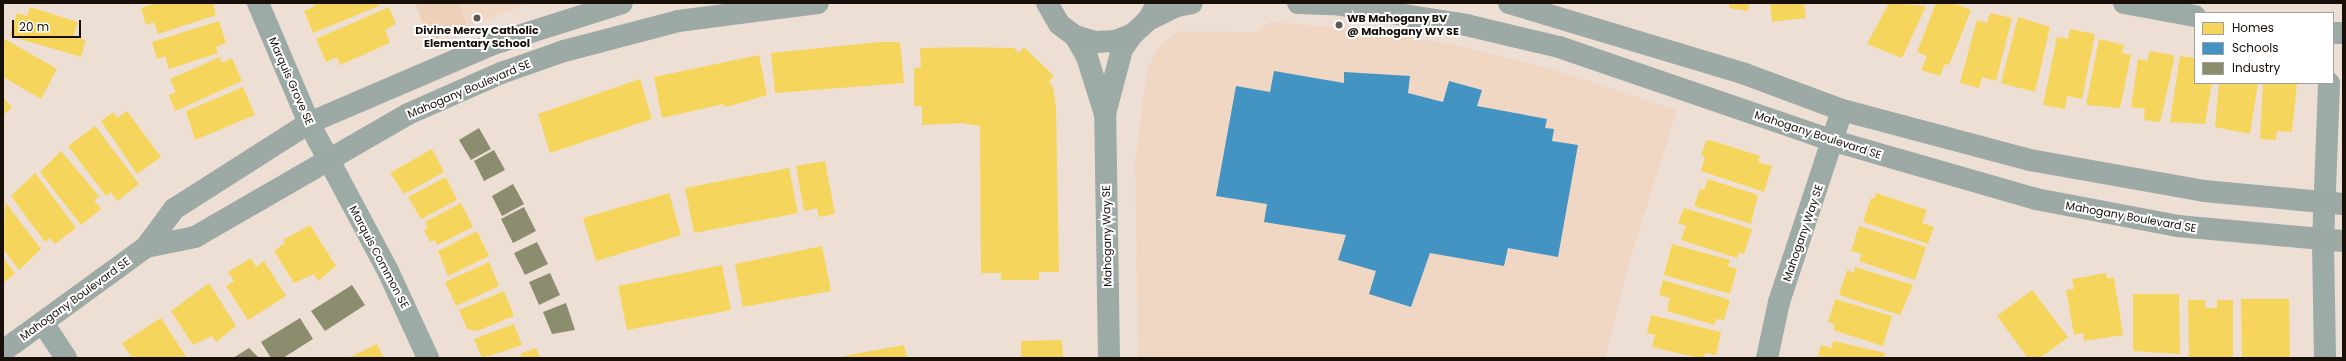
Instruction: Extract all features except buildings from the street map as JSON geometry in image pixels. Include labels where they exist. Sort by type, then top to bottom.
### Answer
[{"type":"street","name":"Marquis Grove SE","points":[[258,3],[309,123],[326,158]]},
{"type":"street","name":"Mahogany Boulevard SE","points":[[3,351],[146,247],[174,209],[309,123],[493,44],[622,3]]},
{"type":"street","name":"Mahogany Boulevard SE","points":[[146,247],[195,237],[326,158],[408,114],[564,51],[678,21],[818,3]]},
{"type":"street","points":[[1043,4],[1059,24],[1075,36],[1108,42],[1147,19],[1177,6],[1192,3]]},
{"type":"street","name":"Mahogany Boulevard SE","points":[[1298,3],[1334,4],[1466,25],[1559,47],[1834,141],[1966,182],[2106,214],[2250,235],[2333,241]]},
{"type":"street","points":[[1509,3],[1745,74],[1842,110],[2030,160],[2110,177],[2204,191],[2334,204]]},
{"type":"street","points":[[2124,3],[2194,16]]},
{"type":"street","name":"Mahogany Way SE","points":[[1109,358],[1105,114],[1122,49],[1147,19]]},
{"type":"street","name":"Mahogany Way SE","points":[[1075,36],[1086,57],[1105,114]]},
{"type":"street","points":[[2325,358],[2334,204],[2329,84]]},
{"type":"street","name":"Mahogany Way SE","points":[[1766,358],[1780,302],[1834,141],[1842,110]]},
{"type":"street","name":"Marquis Common SE","points":[[326,158],[388,271],[428,358]]},
{"type":"street","points":[[43,322],[66,358]]},
{"type":"shaded area","points":[[415,3],[459,3],[467,27],[430,41]]},
{"type":"shaded area","name":"Divine Mercy Catholic Elementary School","points":[[459,3],[529,3],[467,27]]},
{"type":"shaded area","points":[[1273,22],[1374,31],[1457,45],[1549,68],[1677,110],[1630,260],[1605,358],[1138,358],[1135,162],[1147,68],[1161,44],[1178,31],[1254,32]]},
{"type":"place","name":"Divine Mercy Catholic Elementary School","points":[[477,18]]},
{"type":"place","name":"WB Mahogany BV @ Mahogany WY SE","points":[[1339,25]]}]
